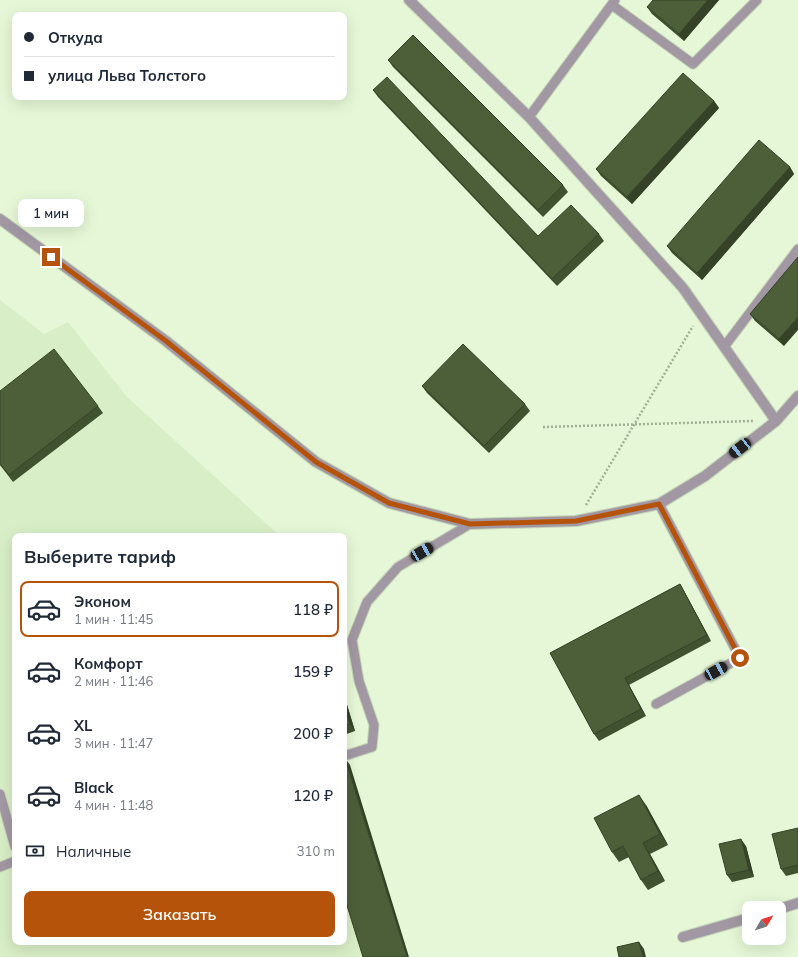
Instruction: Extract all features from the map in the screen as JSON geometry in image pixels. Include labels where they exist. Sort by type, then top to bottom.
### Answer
[{"type":"street","points":[[409,0],[529,117],[683,288],[776,420]]},
{"type":"street","points":[[0,219],[166,341],[316,462],[389,503],[470,524],[576,521],[659,504],[705,476],[776,420],[798,396]]},
{"type":"street","points":[[786,907],[798,903]]},
{"type":"street","points":[[683,937],[742,920]]},
{"type":"lane","points":[[529,117],[613,3],[693,64],[757,0]]},
{"type":"lane","points":[[724,347],[798,249]]},
{"type":"lane","points":[[656,704],[740,658],[659,504]]},
{"type":"lane","points":[[347,755],[372,747],[374,725],[359,681],[352,640],[367,602],[398,566],[470,524]]},
{"type":"lane","points":[[0,794],[12,836]]},
{"type":"lane","points":[[0,867],[12,862]]},
{"type":"path","points":[[576,521],[701,314]]},
{"type":"path","points":[[543,427],[776,420]]},
{"type":"shaded area","points":[[0,300],[44,334],[68,322],[127,397],[277,533],[12,533],[12,945],[347,945],[347,766],[350,765],[409,957],[0,957]]},
{"type":"building","points":[[653,0],[708,0],[679,34],[647,7]]},
{"type":"building","points":[[413,35],[563,185],[538,210],[388,60]]},
{"type":"building","points":[[683,73],[714,101],[627,197],[596,169]]},
{"type":"building","points":[[387,77],[538,236],[571,205],[599,234],[552,279],[373,90]]},
{"type":"building","points":[[759,140],[790,167],[697,273],[667,246]]},
{"type":"building","points":[[798,257],[798,317],[779,339],[750,314]]},
{"type":"building","points":[[463,344],[525,404],[484,446],[422,386]]},
{"type":"building","points":[[54,349],[98,406],[9,475],[0,464],[0,391]]},
{"type":"building","points":[[680,584],[707,635],[625,678],[641,709],[594,734],[550,653]]},
{"type":"building","points":[[347,714],[350,724],[347,725]]},
{"type":"building","points":[[347,764],[407,957],[363,957],[347,906]]},
{"type":"building","points":[[639,795],[660,834],[643,843],[658,871],[641,880],[623,846],[612,852],[594,818]]},
{"type":"building","points":[[798,828],[798,865],[781,869],[772,834]]},
{"type":"building","points":[[741,839],[749,870],[727,875],[719,844]]},
{"type":"building","points":[[639,942],[643,957],[619,957],[617,947]]},
{"type":"route","points":[[51,257],[166,341],[316,462],[389,503],[470,524],[576,521],[659,504],[740,658]]}]
